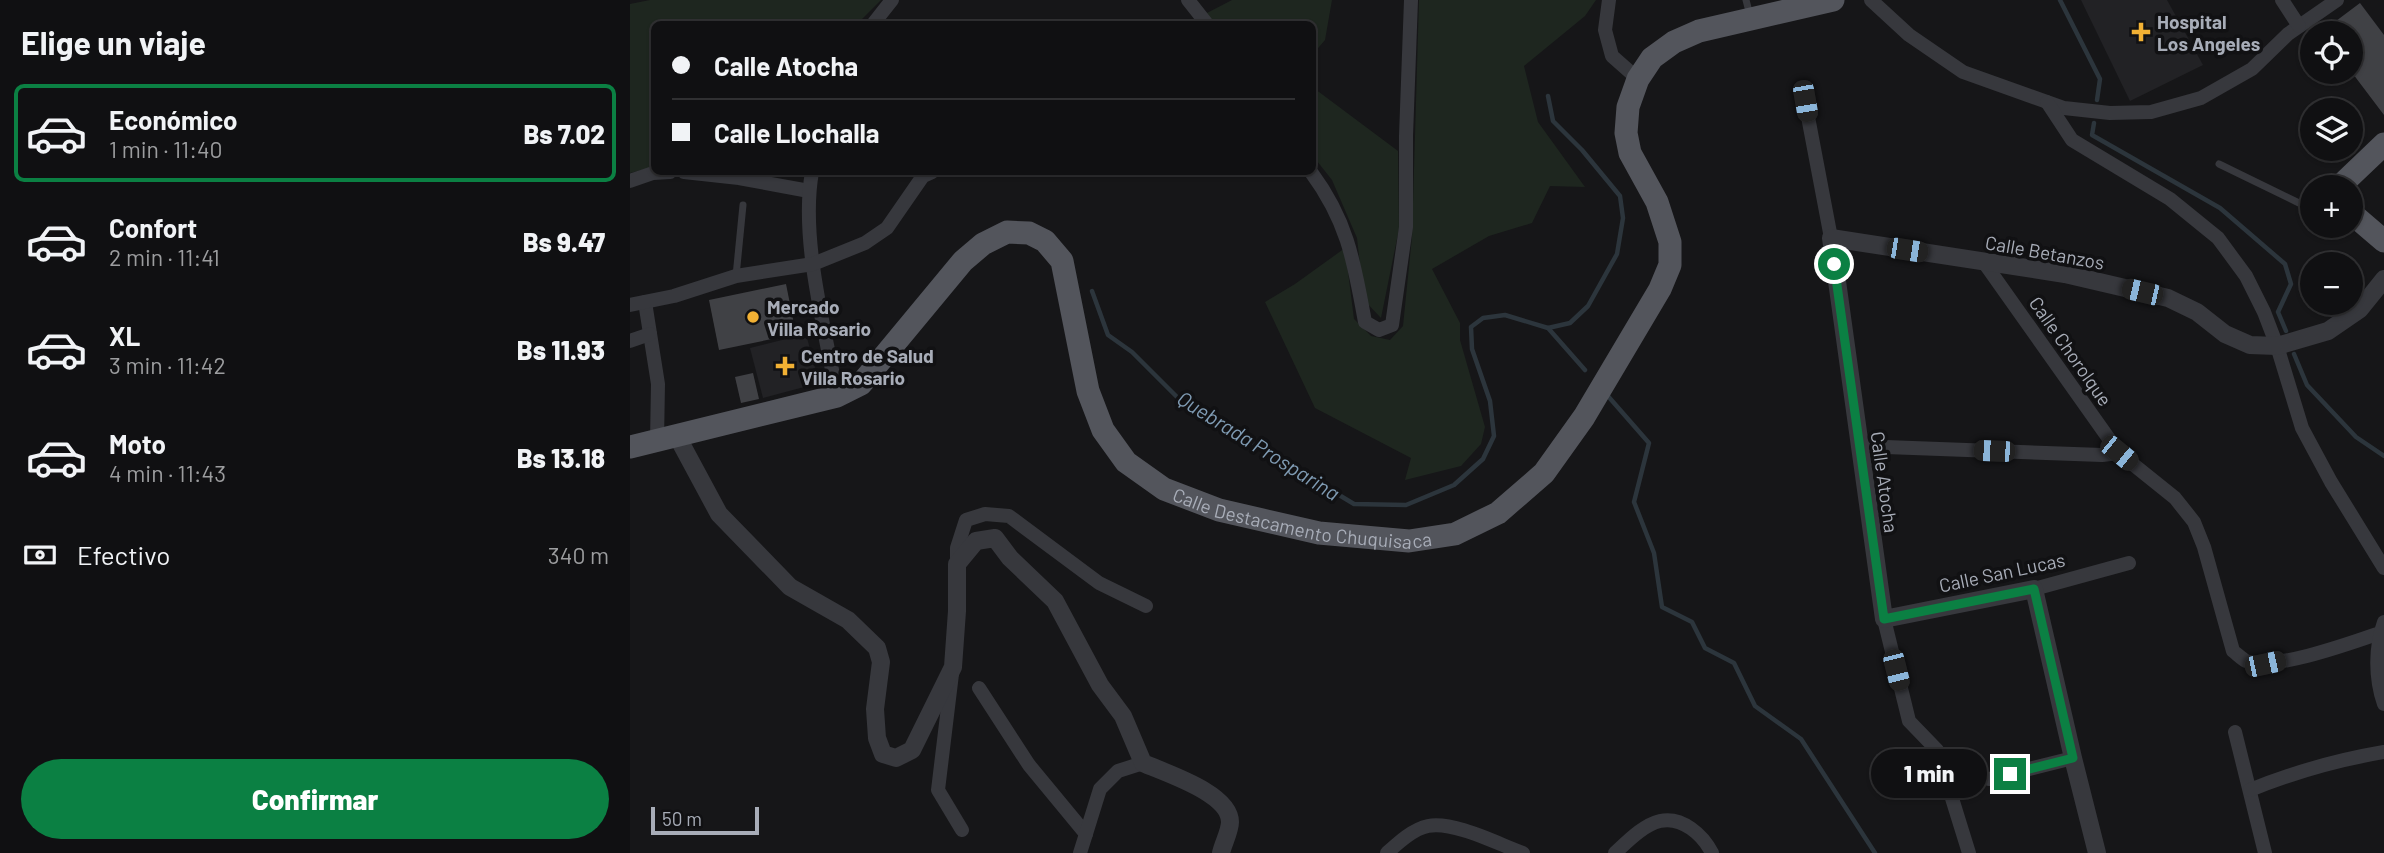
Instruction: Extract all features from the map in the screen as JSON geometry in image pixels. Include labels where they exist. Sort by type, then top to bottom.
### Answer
[{"type":"main road","name":"Calle Destacamento Chuquisaca","points":[[630,447],[838,396],[861,384],[963,261],[983,244],[1007,232],[1029,233],[1045,241],[1062,261],[1088,391],[1103,430],[1126,461],[1164,489],[1219,510],[1319,533],[1409,541],[1455,534],[1498,513],[1544,473],[1584,417],[1631,340],[1660,289],[1670,265],[1670,242],[1663,218],[1630,153],[1626,133],[1628,107],[1638,79],[1652,58],[1674,42],[1749,9],[1833,0]]},
{"type":"main road","points":[[2352,175],[2384,144]]},
{"type":"main road","points":[[2363,223],[2384,241]]},
{"type":"street","points":[[875,21],[892,0]]},
{"type":"street","points":[[1188,0],[1205,21]]},
{"type":"street","points":[[1313,175],[1337,213],[1350,244],[1365,322],[1379,330],[1392,326],[1406,227],[1411,0]]},
{"type":"street","points":[[1609,0],[1605,30],[1612,56],[1638,79]]},
{"type":"street","points":[[1871,0],[1909,35],[1963,72],[2064,108],[2110,113],[2151,112],[2201,98],[2252,69],[2300,26],[2282,0]]},
{"type":"street","points":[[2307,21],[2337,0]]},
{"type":"street","name":"Calle Atocha","points":[[1805,101],[1831,238],[1884,619],[1909,721],[1937,750],[1969,853]]},
{"type":"street","points":[[2047,102],[2072,140],[2170,199],[2218,238],[2246,276],[2277,346],[2302,428],[2331,482],[2384,568]]},
{"type":"street","points":[[630,181],[651,174]]},
{"type":"street","points":[[711,175],[809,191]]},
{"type":"street","points":[[812,175],[809,191],[813,264],[838,396]]},
{"type":"street","points":[[925,175],[887,228],[865,243],[813,264],[736,276],[674,296],[637,303],[650,334],[667,438],[719,514],[790,587],[848,620],[877,648],[881,662],[876,709],[877,738],[883,754],[896,758],[912,750],[953,667]]},
{"type":"street","name":"Calle Betanzos","points":[[1831,238],[2064,274],[2168,298],[2197,312],[2225,334],[2250,345],[2277,346],[2328,331],[2360,309],[2384,279]]},
{"type":"street","name":"Calle Chorolque","points":[[1983,261],[2119,453],[2175,498],[2194,522],[2233,651],[2245,661],[2265,664],[2329,650],[2382,628]]},
{"type":"street","points":[[630,341],[650,334]]},
{"type":"street","points":[[1859,446],[2102,455],[2119,453]]},
{"type":"street","points":[[962,830],[938,790],[953,667],[957,611],[957,548],[966,520],[985,514],[1009,516],[1099,583],[1146,606]]},
{"type":"street","points":[[957,564],[976,541],[995,538],[1010,558],[1055,601],[1100,685],[1123,716],[1143,763]]},
{"type":"street","name":"Calle San Lucas","points":[[1884,619],[2034,589],[2129,563]]},
{"type":"street","points":[[2034,589],[2098,853]]},
{"type":"street","points":[[2382,628],[2377,664],[2384,704]]},
{"type":"street","points":[[979,688],[1029,765],[1086,835]]},
{"type":"street","points":[[2235,732],[2265,853]]},
{"type":"street","points":[[2249,790],[2294,772],[2341,759],[2384,752]]},
{"type":"street","points":[[1989,779],[2073,758]]},
{"type":"street","points":[[1080,853],[1100,789],[1118,771],[1143,763],[1213,795],[1227,809],[1230,822],[1221,853]]},
{"type":"street","points":[[1615,853],[1635,835],[1660,821],[1684,823],[1707,843],[1712,853]]},
{"type":"street","points":[[1387,853],[1405,838],[1428,826],[1454,828],[1523,853]]},
{"type":"lane","points":[[2219,164],[2300,203]]},
{"type":"lane","points":[[736,276],[743,205]]},
{"type":"shaded area","points":[[650,0],[881,0],[860,21],[651,21],[651,168],[630,173],[630,4]]},
{"type":"shaded area","points":[[1232,0],[1332,0],[1325,40],[1316,50],[1316,21],[1210,21],[1205,14]]},
{"type":"shaded area","points":[[1419,0],[1596,0],[1585,16],[1524,66],[1538,122],[1585,187],[1550,186],[1532,223],[1489,236],[1432,269],[1460,323],[1460,340],[1485,427],[1481,444],[1461,466],[1405,480],[1411,458],[1315,408],[1265,302],[1345,248],[1354,319],[1371,336],[1390,340],[1403,326],[1412,237]]},
{"type":"shaded area","name":"Hospital Los Angeles","points":[[2081,0],[2167,0],[2203,65],[2130,101]]},
{"type":"shaded area","points":[[1316,90],[1398,151],[1399,229],[1381,318],[1364,300],[1357,238],[1332,180],[1316,160]]},
{"type":"shaded area","name":"Centro de Salud Villa Rosario","points":[[806,334],[819,383],[763,398],[750,348]]},
{"type":"building","points":[[2360,3],[2384,35],[2384,115],[2361,84],[2363,84],[2363,21],[2336,21]]},
{"type":"building","name":"Mercado Villa Rosario","points":[[786,284],[796,334],[719,350],[709,300]]},
{"type":"building","points":[[753,373],[759,399],[741,403],[735,377]]},
{"type":"waterway","points":[[2060,0],[2100,79],[2097,100]]},
{"type":"waterway","points":[[1548,96],[1553,121],[1582,150],[1620,196],[1623,218],[1617,254],[1588,306],[1570,323],[1548,328]]},
{"type":"waterway","points":[[2094,123],[2092,135],[2220,208],[2285,264],[2291,284],[2278,312],[2286,331]]},
{"type":"waterway","name":"Quebrada Prosparina","points":[[1092,291],[1108,335],[1132,352],[1178,398],[1354,504],[1406,505],[1454,485],[1483,459],[1494,436],[1490,401],[1472,349],[1471,327],[1483,318],[1505,315],[1548,328],[1585,370]]},
{"type":"waterway","points":[[2294,354],[2307,385],[2356,437],[2384,456]]},
{"type":"waterway","name":"Quebrada Prosparina","points":[[1607,395],[1649,443],[1634,502],[1654,553],[1662,607],[1692,622],[1705,648],[1734,663],[1755,706],[1801,739],[1875,853]]},
{"type":"place","name":"Hospital Los Angeles","points":[[2141,32]]},
{"type":"place","name":"Mercado Villa Rosario","points":[[753,317]]},
{"type":"place","name":"Centro de Salud Villa Rosario","points":[[785,366]]},
{"type":"route","points":[[1834,264],[1884,619],[2034,589],[2073,758],[2010,774]]}]
